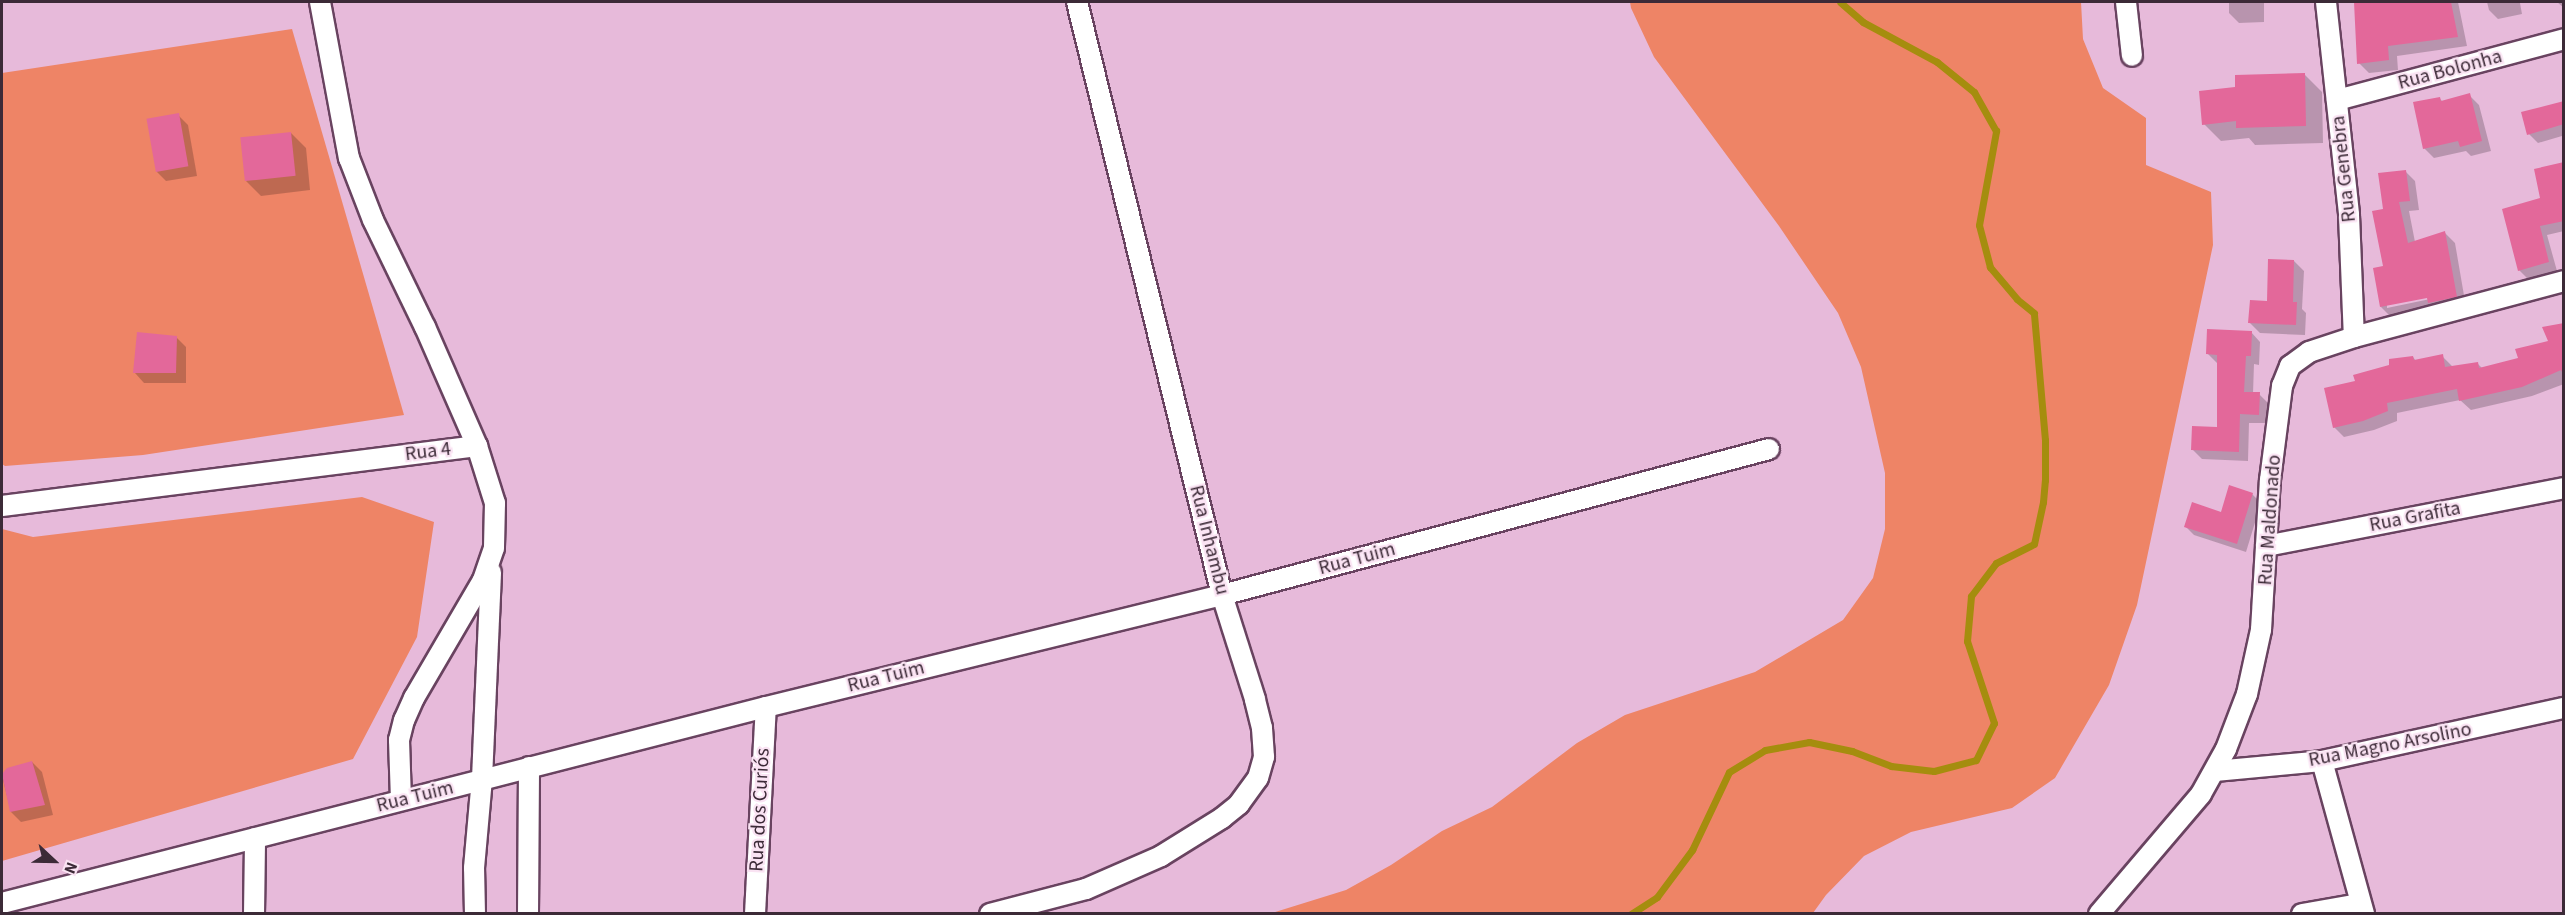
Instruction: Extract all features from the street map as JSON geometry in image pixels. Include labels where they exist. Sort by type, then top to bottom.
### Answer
[{"type":"street","points":[[321,2],[349,158],[373,220],[425,327],[477,446]]},
{"type":"street","name":"Rua Inhambu","points":[[990,914],[1086,890],[1161,856],[1222,818],[1250,791],[1262,766],[1262,729],[1255,699],[1222,595],[1077,2]]},
{"type":"street","points":[[2126,2],[2132,56]]},
{"type":"street","name":"Rua Genebra","points":[[2326,2],[2349,215],[2354,337]]},
{"type":"street","name":"Rua Bolonha","points":[[2337,100],[2564,39]]},
{"type":"street","name":"Rua Maldonado","points":[[2099,914],[2194,803],[2215,771],[2247,694],[2258,653],[2270,480],[2285,374],[2290,366],[2309,352],[2354,337],[2564,281]]},
{"type":"street","name":"Rua 4","points":[[2,506],[477,446],[495,503],[495,538],[491,562],[414,698],[404,720],[399,740],[401,800]]},
{"type":"street","name":"Rua Tuim","points":[[13,905],[255,838],[766,706],[1222,595],[1769,448]]},
{"type":"street","name":"Rua Grafita","points":[[2266,546],[2564,488]]},
{"type":"street","points":[[475,914],[474,868],[482,779],[491,562]]},
{"type":"street","name":"Rua dos Curiós","points":[[755,914],[766,706]]},
{"type":"street","name":"Rua Magno Arsolino","points":[[2215,771],[2322,761],[2564,708]]},
{"type":"street","points":[[2302,914],[2362,909],[2322,761]]},
{"type":"street","points":[[528,914],[530,767]]},
{"type":"street","points":[[254,914],[255,838]]},
{"type":"shaded area","points":[[1630,2],[2081,2],[2083,39],[2103,88],[2146,118],[2146,165],[2211,192],[2213,245],[2137,605],[2109,685],[2055,778],[2012,808],[1911,832],[1864,856],[1826,895],[1813,913],[1272,913],[1346,890],[1391,865],[1442,831],[1492,807],[1577,743],[1625,715],[1755,672],[1843,620],[1873,578],[1885,529],[1885,473],[1861,367],[1838,313],[1779,226],[1654,57]]},
{"type":"shaded area","points":[[292,29],[404,415],[143,455],[5,466],[2,464],[2,73]]},
{"type":"shaded area","points":[[362,497],[434,522],[417,637],[353,759],[2,861],[2,529],[33,537]]},
{"type":"building","points":[[2354,2],[2451,2],[2458,37],[2388,46],[2389,60],[2357,64]]},
{"type":"building","points":[[2305,73],[2306,126],[2236,128],[2236,121],[2202,125],[2199,91],[2235,87],[2235,75]]},
{"type":"building","points":[[2470,93],[2482,141],[2460,147],[2458,141],[2423,149],[2413,102],[2440,97],[2441,101]]},
{"type":"building","points":[[2564,101],[2564,124],[2527,135],[2521,112]]},
{"type":"building","points":[[179,113],[188,166],[156,172],[147,119]]},
{"type":"building","points":[[291,132],[296,176],[245,181],[240,137]]},
{"type":"building","points":[[2564,162],[2564,221],[2540,226],[2549,262],[2518,271],[2502,209],[2540,198],[2534,169]]},
{"type":"building","points":[[2406,170],[2410,201],[2399,202],[2408,243],[2445,231],[2457,297],[2428,303],[2427,298],[2380,307],[2373,268],[2383,266],[2372,211],[2383,209],[2378,173]]},
{"type":"building","points":[[2268,259],[2294,260],[2293,302],[2297,302],[2296,325],[2248,323],[2250,300],[2267,301]]},
{"type":"building","points":[[2564,323],[2564,376],[2561,370],[2522,387],[2459,401],[2457,389],[2387,403],[2388,411],[2363,421],[2333,428],[2324,388],[2355,381],[2353,375],[2389,365],[2389,359],[2413,356],[2414,360],[2443,354],[2445,367],[2478,362],[2479,368],[2518,358],[2515,349],[2548,341],[2542,327]]},
{"type":"building","points":[[2207,329],[2252,331],[2251,356],[2246,356],[2244,392],[2260,392],[2259,415],[2240,414],[2239,452],[2191,450],[2192,426],[2217,427],[2217,355],[2206,354]]},
{"type":"building","points":[[137,332],[177,336],[176,373],[133,373]]},
{"type":"building","points":[[2229,485],[2253,493],[2237,544],[2184,527],[2192,502],[2221,512]]},
{"type":"building","points":[[32,761],[45,805],[10,812],[2,774],[7,768]]},
{"type":"waterway","points":[[1631,914],[1657,897],[1692,850],[1729,772],[1765,750],[1809,742],[1852,751],[1891,766],[1934,771],[1976,760],[1994,723],[1967,641],[1971,596],[1996,563],[2034,544],[2045,480],[2045,440],[2034,313],[2017,299],[1990,267],[1979,225],[1996,131],[1974,92],[1937,62],[1863,22],[1840,2]]}]
